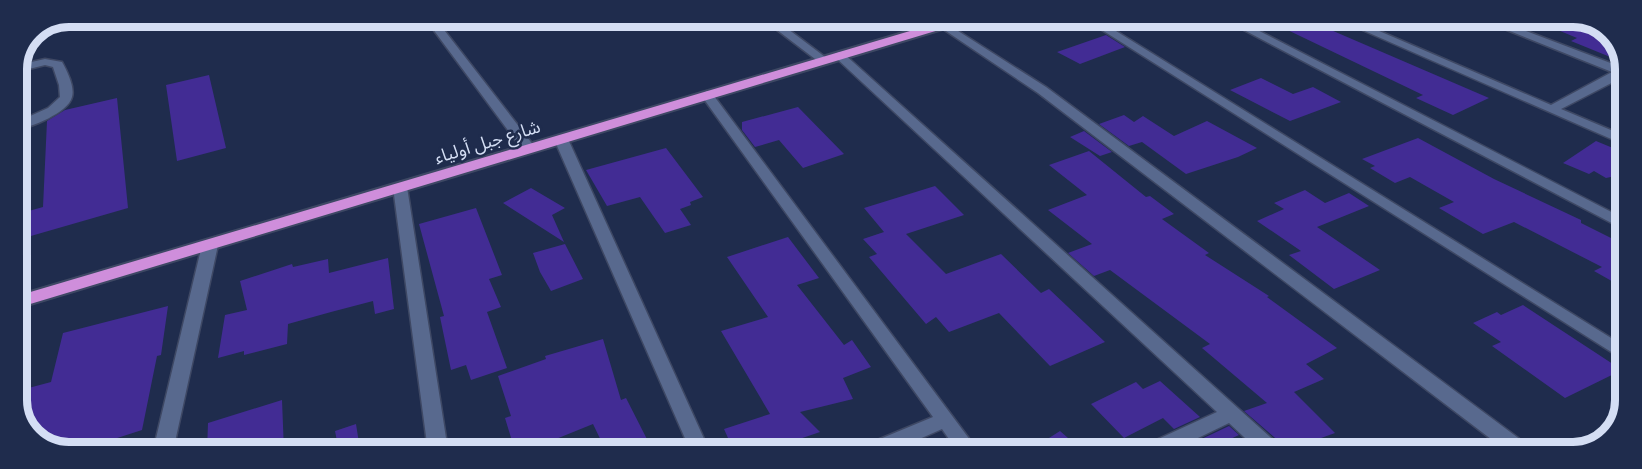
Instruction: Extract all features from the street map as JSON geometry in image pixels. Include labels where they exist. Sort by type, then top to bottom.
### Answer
[{"type":"highway","name":"شارع جبل أولياء","points":[[27,299],[937,27]]},
{"type":"street","points":[[437,27],[529,149]]},
{"type":"street","points":[[781,27],[831,58],[1263,442]]},
{"type":"street","points":[[947,27],[1042,90],[1509,442]]},
{"type":"street","points":[[1102,27],[1615,348]]},
{"type":"street","points":[[1243,27],[1615,220]]},
{"type":"street","points":[[1361,27],[1615,137]]},
{"type":"street","points":[[1506,27],[1615,68]]},
{"type":"street","points":[[27,66],[38,63],[58,64],[67,95],[60,107],[27,121]]},
{"type":"street","points":[[1552,109],[1615,76]]},
{"type":"street","points":[[707,95],[962,442]]},
{"type":"street","points":[[561,139],[697,442]]},
{"type":"street","points":[[400,187],[437,442]]},
{"type":"street","points":[[165,442],[210,245]]},
{"type":"street","points":[[1171,442],[1231,414]]},
{"type":"street","points":[[893,442],[945,420]]},
{"type":"building","points":[[1281,27],[1324,27],[1489,98],[1453,115],[1416,98],[1423,95]]},
{"type":"building","points":[[1551,27],[1574,27],[1589,30],[1605,41],[1614,59],[1571,41],[1577,38]]},
{"type":"building","points":[[1106,35],[1125,47],[1080,64],[1057,52]]},
{"type":"building","points":[[209,75],[226,148],[177,161],[166,85]]},
{"type":"building","points":[[1261,78],[1293,94],[1313,87],[1341,102],[1290,121],[1230,90]]},
{"type":"building","points":[[117,98],[128,208],[27,237],[27,211],[43,207],[47,121],[65,110]]},
{"type":"building","points":[[798,107],[844,154],[803,168],[779,140],[755,147],[742,130],[742,122]]},
{"type":"building","points":[[1124,115],[1134,122],[1143,116],[1174,136],[1207,121],[1257,148],[1238,157],[1186,174],[1142,142],[1129,146],[1099,124]]},
{"type":"building","points":[[1084,131],[1112,152],[1100,156],[1070,137]]},
{"type":"building","points":[[1418,138],[1494,179],[1581,220],[1581,223],[1615,240],[1615,283],[1594,271],[1602,267],[1514,222],[1483,234],[1439,208],[1454,202],[1410,177],[1395,183],[1370,168],[1375,166],[1362,159]]},
{"type":"building","points":[[1596,141],[1615,149],[1615,176],[1606,178],[1594,171],[1589,174],[1563,163]]},
{"type":"building","points":[[666,148],[703,197],[680,209],[691,225],[665,233],[640,197],[607,206],[586,170]]},
{"type":"building","points":[[1089,151],[1146,197],[1150,196],[1174,214],[1162,219],[1209,253],[1205,255],[1269,296],[1267,297],[1337,348],[1306,364],[1324,379],[1294,392],[1335,433],[1310,442],[1280,442],[1244,411],[1267,403],[1202,348],[1210,344],[1110,270],[1094,276],[1068,253],[1092,244],[1048,210],[1087,195],[1049,165]]},
{"type":"building","points":[[935,186],[964,215],[906,234],[946,274],[1001,254],[1041,293],[1049,289],[1105,342],[1050,366],[999,313],[949,332],[936,317],[926,324],[869,257],[877,254],[863,239],[884,232],[864,208]]},
{"type":"building","points":[[531,188],[565,208],[552,215],[564,242],[503,203]]},
{"type":"building","points":[[1305,190],[1325,203],[1349,193],[1369,206],[1317,227],[1380,270],[1334,289],[1289,255],[1301,251],[1257,221],[1284,209],[1274,203]]},
{"type":"building","points":[[476,208],[502,275],[489,279],[501,307],[487,312],[507,368],[471,380],[466,365],[451,370],[440,317],[444,316],[419,224]]},
{"type":"building","points":[[788,237],[819,278],[797,285],[844,345],[852,340],[871,367],[843,378],[853,399],[800,412],[820,432],[790,442],[755,442],[754,440],[730,442],[724,429],[770,414],[721,331],[768,317],[727,257]]},
{"type":"building","points":[[565,244],[583,279],[551,291],[540,272],[533,253]]},
{"type":"building","points":[[388,258],[394,309],[375,314],[373,301],[331,312],[288,324],[287,344],[244,355],[244,351],[218,358],[225,315],[247,310],[240,281],[292,264],[293,267],[328,259],[329,273]]},
{"type":"building","points":[[1523,305],[1615,365],[1615,373],[1565,398],[1492,346],[1501,342],[1473,323],[1497,312],[1501,315]]},
{"type":"building","points":[[168,306],[161,355],[157,356],[142,430],[105,442],[68,442],[58,441],[37,428],[28,411],[27,388],[51,382],[63,333]]},
{"type":"building","points":[[603,339],[621,400],[626,398],[648,442],[602,442],[593,424],[556,439],[557,442],[512,441],[505,418],[511,416],[498,376],[546,359],[545,356]]},
{"type":"building","points":[[1160,381],[1200,417],[1174,429],[1163,418],[1124,438],[1091,404],[1136,382],[1143,389]]},
{"type":"building","points":[[282,400],[284,442],[207,442],[208,423]]},
{"type":"building","points":[[356,424],[359,442],[337,442],[335,431]]},
{"type":"building","points":[[1229,426],[1239,435],[1224,442],[1195,442]]},
{"type":"building","points":[[1060,431],[1073,442],[1043,442]]}]
